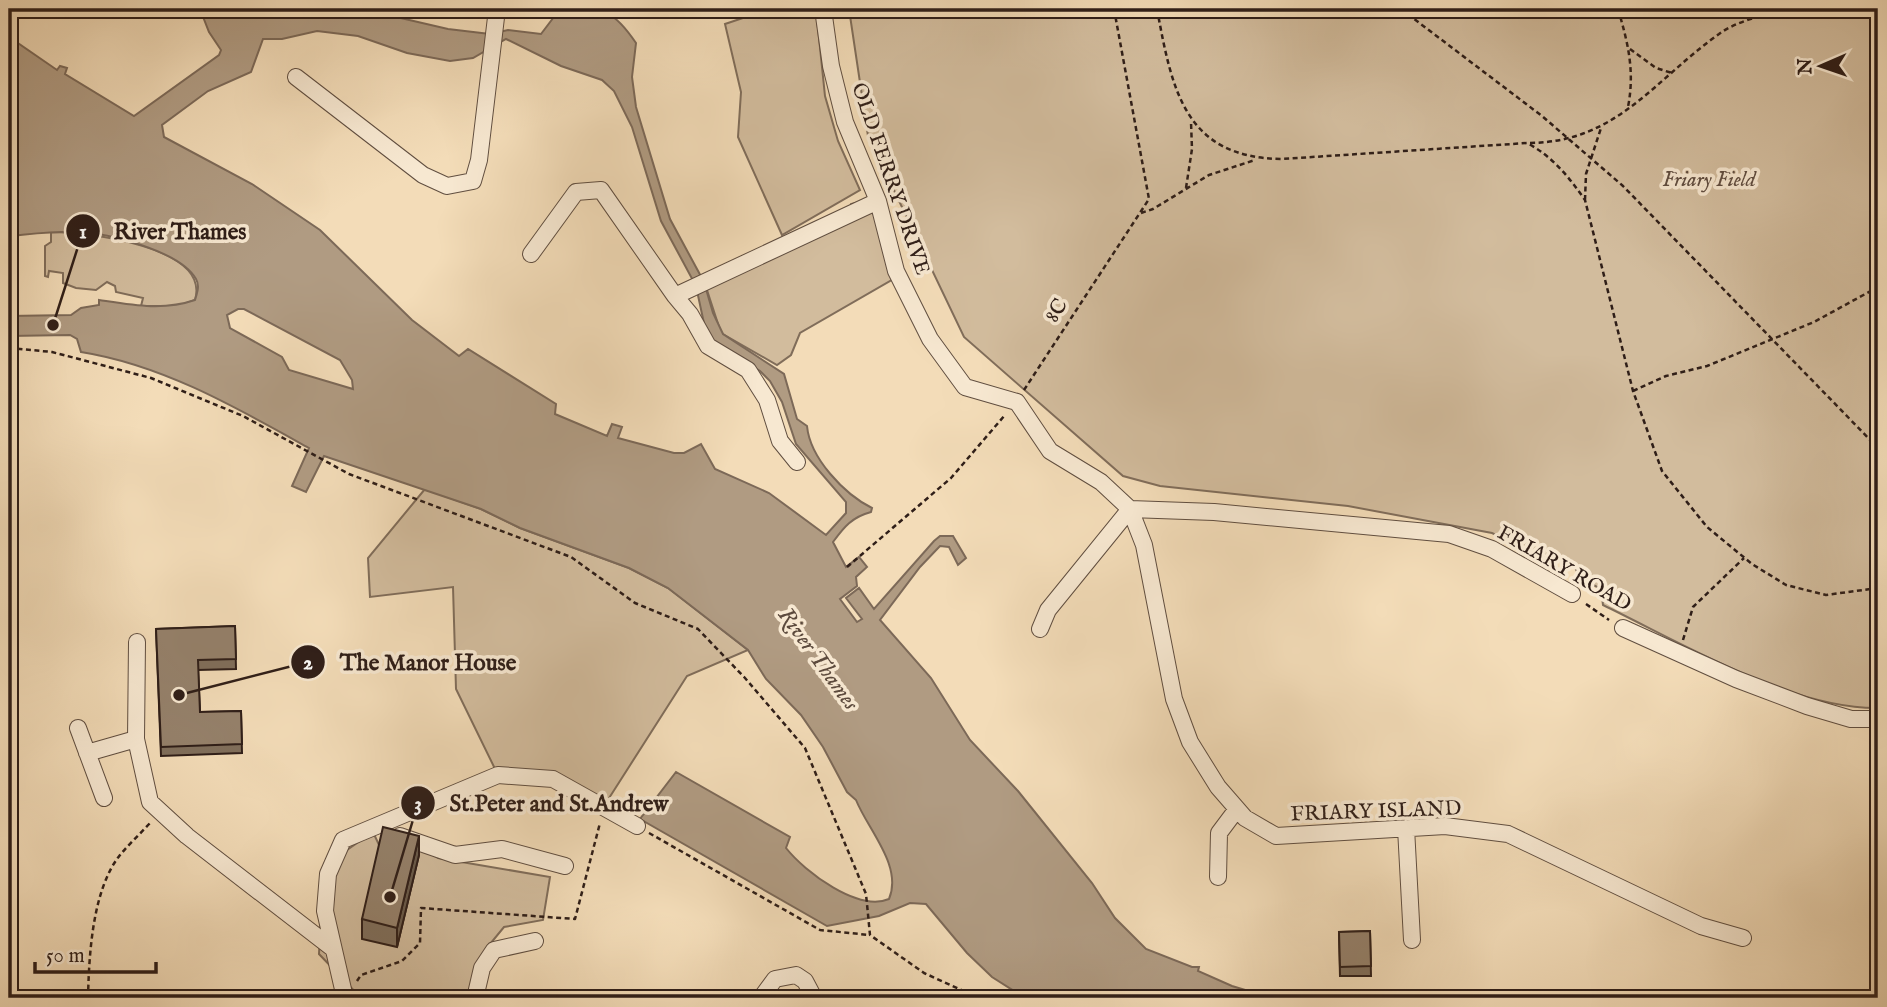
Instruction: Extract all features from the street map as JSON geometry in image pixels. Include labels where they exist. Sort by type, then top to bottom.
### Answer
[{"type":"street","points":[[296,77],[423,175],[447,186],[473,181],[479,160],[497,9]]},
{"type":"street","name":"OLD FERRY DRIVE","points":[[823,9],[831,66],[845,122],[878,201],[896,271],[930,339],[965,387],[1017,402]]},
{"type":"street","points":[[531,254],[576,192],[601,190],[690,314],[708,346],[748,369],[767,400],[780,441],[797,462]]},
{"type":"street","points":[[675,296],[878,201]]},
{"type":"street","points":[[1017,402],[1050,451],[1101,482],[1130,509],[1048,610],[1040,629]]},
{"type":"street","name":"FRIARY ROAD","points":[[1130,509],[1241,514],[1449,534],[1492,549],[1572,594]]},
{"type":"street","name":"FRIARY ISLAND","points":[[1130,509],[1144,545],[1174,699],[1190,742],[1218,788],[1245,818],[1276,836],[1445,826],[1507,834],[1701,926],[1743,938]]},
{"type":"street","name":"FRIARY ROAD","points":[[1623,628],[1807,706],[1851,719],[1878,719]]},
{"type":"street","points":[[137,642],[136,739],[150,802],[187,836],[332,948]]},
{"type":"street","points":[[78,728],[104,799]]},
{"type":"street","points":[[86,753],[136,739]]},
{"type":"street","points":[[345,998],[325,911],[328,874],[343,840],[498,775],[553,779],[637,826]]},
{"type":"street","points":[[1218,877],[1219,833],[1237,809]]},
{"type":"street","points":[[371,827],[455,855],[502,849],[565,866]]},
{"type":"street","points":[[1406,828],[1412,940]]},
{"type":"street","points":[[475,998],[482,968],[494,950],[535,941]]},
{"type":"street","points":[[761,998],[775,979],[796,975],[805,981],[814,998]]},
{"type":"path","name":"8C","points":[[846,567],[951,478],[1017,402],[1149,199],[1114,9]]},
{"type":"path","points":[[1157,9],[1169,75],[1191,122],[1192,149],[1186,188]]},
{"type":"path","points":[[1401,9],[1569,140],[1623,186],[1878,448]]},
{"type":"path","points":[[1618,9],[1630,48],[1633,81],[1628,107]]},
{"type":"path","points":[[1140,213],[1153,209],[1209,175],[1258,159],[1569,140],[1601,128],[1721,32],[1783,9]]},
{"type":"path","points":[[1630,48],[1656,68],[1672,73]]},
{"type":"path","points":[[1191,122],[1226,150],[1258,159]]},
{"type":"path","points":[[1601,128],[1586,174],[1585,200],[1633,391],[1662,471],[1707,527],[1745,558],[1786,585],[1826,595],[1878,588]]},
{"type":"path","points":[[1527,143],[1542,150],[1570,177],[1585,200]]},
{"type":"path","points":[[1633,391],[1665,376],[1707,366],[1814,322],[1878,287]]},
{"type":"path","points":[[9,348],[52,352],[151,378],[243,416],[349,474],[571,557],[635,603],[698,629],[806,748],[866,894],[870,935]]},
{"type":"path","points":[[1676,652],[1686,633],[1693,607],[1745,558]]},
{"type":"path","name":"FRIARY ROAD","points":[[1572,594],[1623,628]]},
{"type":"path","points":[[345,998],[361,975],[402,961],[419,943],[421,908],[575,919],[604,806]]},
{"type":"path","points":[[88,998],[89,953],[98,904],[118,857],[161,812]]},
{"type":"path","points":[[637,826],[820,930],[870,935],[924,973],[979,998]]},
{"type":"green space","points":[[770,9],[816,9],[825,96],[838,141],[860,190],[782,235],[738,137],[741,92],[725,24]]},
{"type":"green space","name":"Friary Field","points":[[849,9],[1878,9],[1878,708],[1809,698],[1702,655],[1603,605],[1601,589],[1580,578],[1572,561],[1541,556],[1492,533],[1348,506],[1160,486],[1123,476],[964,337],[868,136]]},
{"type":"green space","points":[[867,200],[902,274],[800,333],[791,355],[777,365],[721,333],[706,287],[850,209],[851,204]]},
{"type":"green space","points":[[51,232],[116,239],[166,255],[184,267],[195,282],[195,300],[178,306],[141,306],[143,298],[116,292],[115,286],[107,282],[96,290],[76,288],[63,283],[63,273],[49,271],[48,277],[45,276],[45,246],[51,242]]},
{"type":"green space","points":[[425,489],[629,568],[668,588],[748,650],[687,676],[604,806],[553,779],[498,775],[456,689],[453,587],[370,597],[368,558]]},
{"type":"green space","points":[[373,832],[379,845],[410,847],[438,858],[550,877],[543,920],[504,927],[490,944],[471,998],[361,998],[319,954],[323,874],[347,850]]},
{"type":"water","points":[[200,9],[362,9],[448,29],[490,34],[508,30],[541,34],[560,9],[596,10],[619,22],[636,43],[632,77],[636,107],[670,219],[704,282],[713,313],[723,334],[784,374],[797,419],[807,426],[814,450],[830,474],[850,494],[872,508],[871,512],[849,523],[833,542],[846,567],[859,557],[867,567],[856,577],[857,586],[840,599],[857,622],[862,619],[846,598],[859,588],[874,609],[934,541],[940,536],[953,536],[966,558],[958,565],[949,547],[940,546],[920,567],[880,620],[931,678],[970,740],[1018,791],[1092,883],[1115,918],[1146,949],[1192,967],[1199,967],[1198,971],[1232,986],[1272,998],[1025,998],[992,977],[967,953],[926,904],[910,903],[879,916],[827,926],[640,819],[676,772],[790,837],[786,848],[806,868],[833,887],[862,900],[876,902],[889,899],[891,874],[882,848],[856,800],[847,792],[823,747],[801,715],[766,679],[748,650],[668,588],[629,568],[520,528],[481,509],[324,456],[306,492],[292,486],[309,448],[255,418],[199,390],[141,367],[81,352],[77,339],[70,335],[9,336],[9,316],[71,315],[81,308],[99,305],[99,300],[147,306],[171,305],[195,300],[198,287],[196,279],[188,269],[175,260],[125,240],[79,232],[9,236],[9,185],[15,182],[9,175],[9,37],[57,70],[60,66],[67,68],[65,74],[134,116],[219,55],[221,50],[209,32]],"holes":[[[317,31],[358,36],[407,53],[450,61],[473,58],[506,39],[561,66],[602,80],[614,91],[632,127],[661,221],[696,286],[705,328],[714,342],[760,371],[770,381],[782,402],[796,444],[846,502],[846,513],[826,535],[769,493],[715,469],[701,444],[684,453],[674,453],[618,438],[622,427],[612,424],[607,436],[555,414],[556,404],[468,349],[459,356],[412,320],[320,230],[252,184],[164,137],[162,125],[208,91],[251,72],[263,39],[282,39]],[[244,309],[340,360],[352,380],[353,389],[289,370],[282,357],[230,328],[227,315]]]},
{"type":"building","points":[[235,626],[236,659],[198,660],[200,712],[241,711],[242,744],[161,747],[156,629]]},
{"type":"building","points":[[383,827],[419,836],[397,928],[362,919]]},
{"type":"building","points":[[1370,931],[1371,966],[1340,967],[1339,932]]},
{"type":"place","name":"River Thames","points":[[53,325]]},
{"type":"place","name":"The Manor House","points":[[179,695]]},
{"type":"place","name":"St.Peter and St.Andrew","points":[[390,897]]}]
